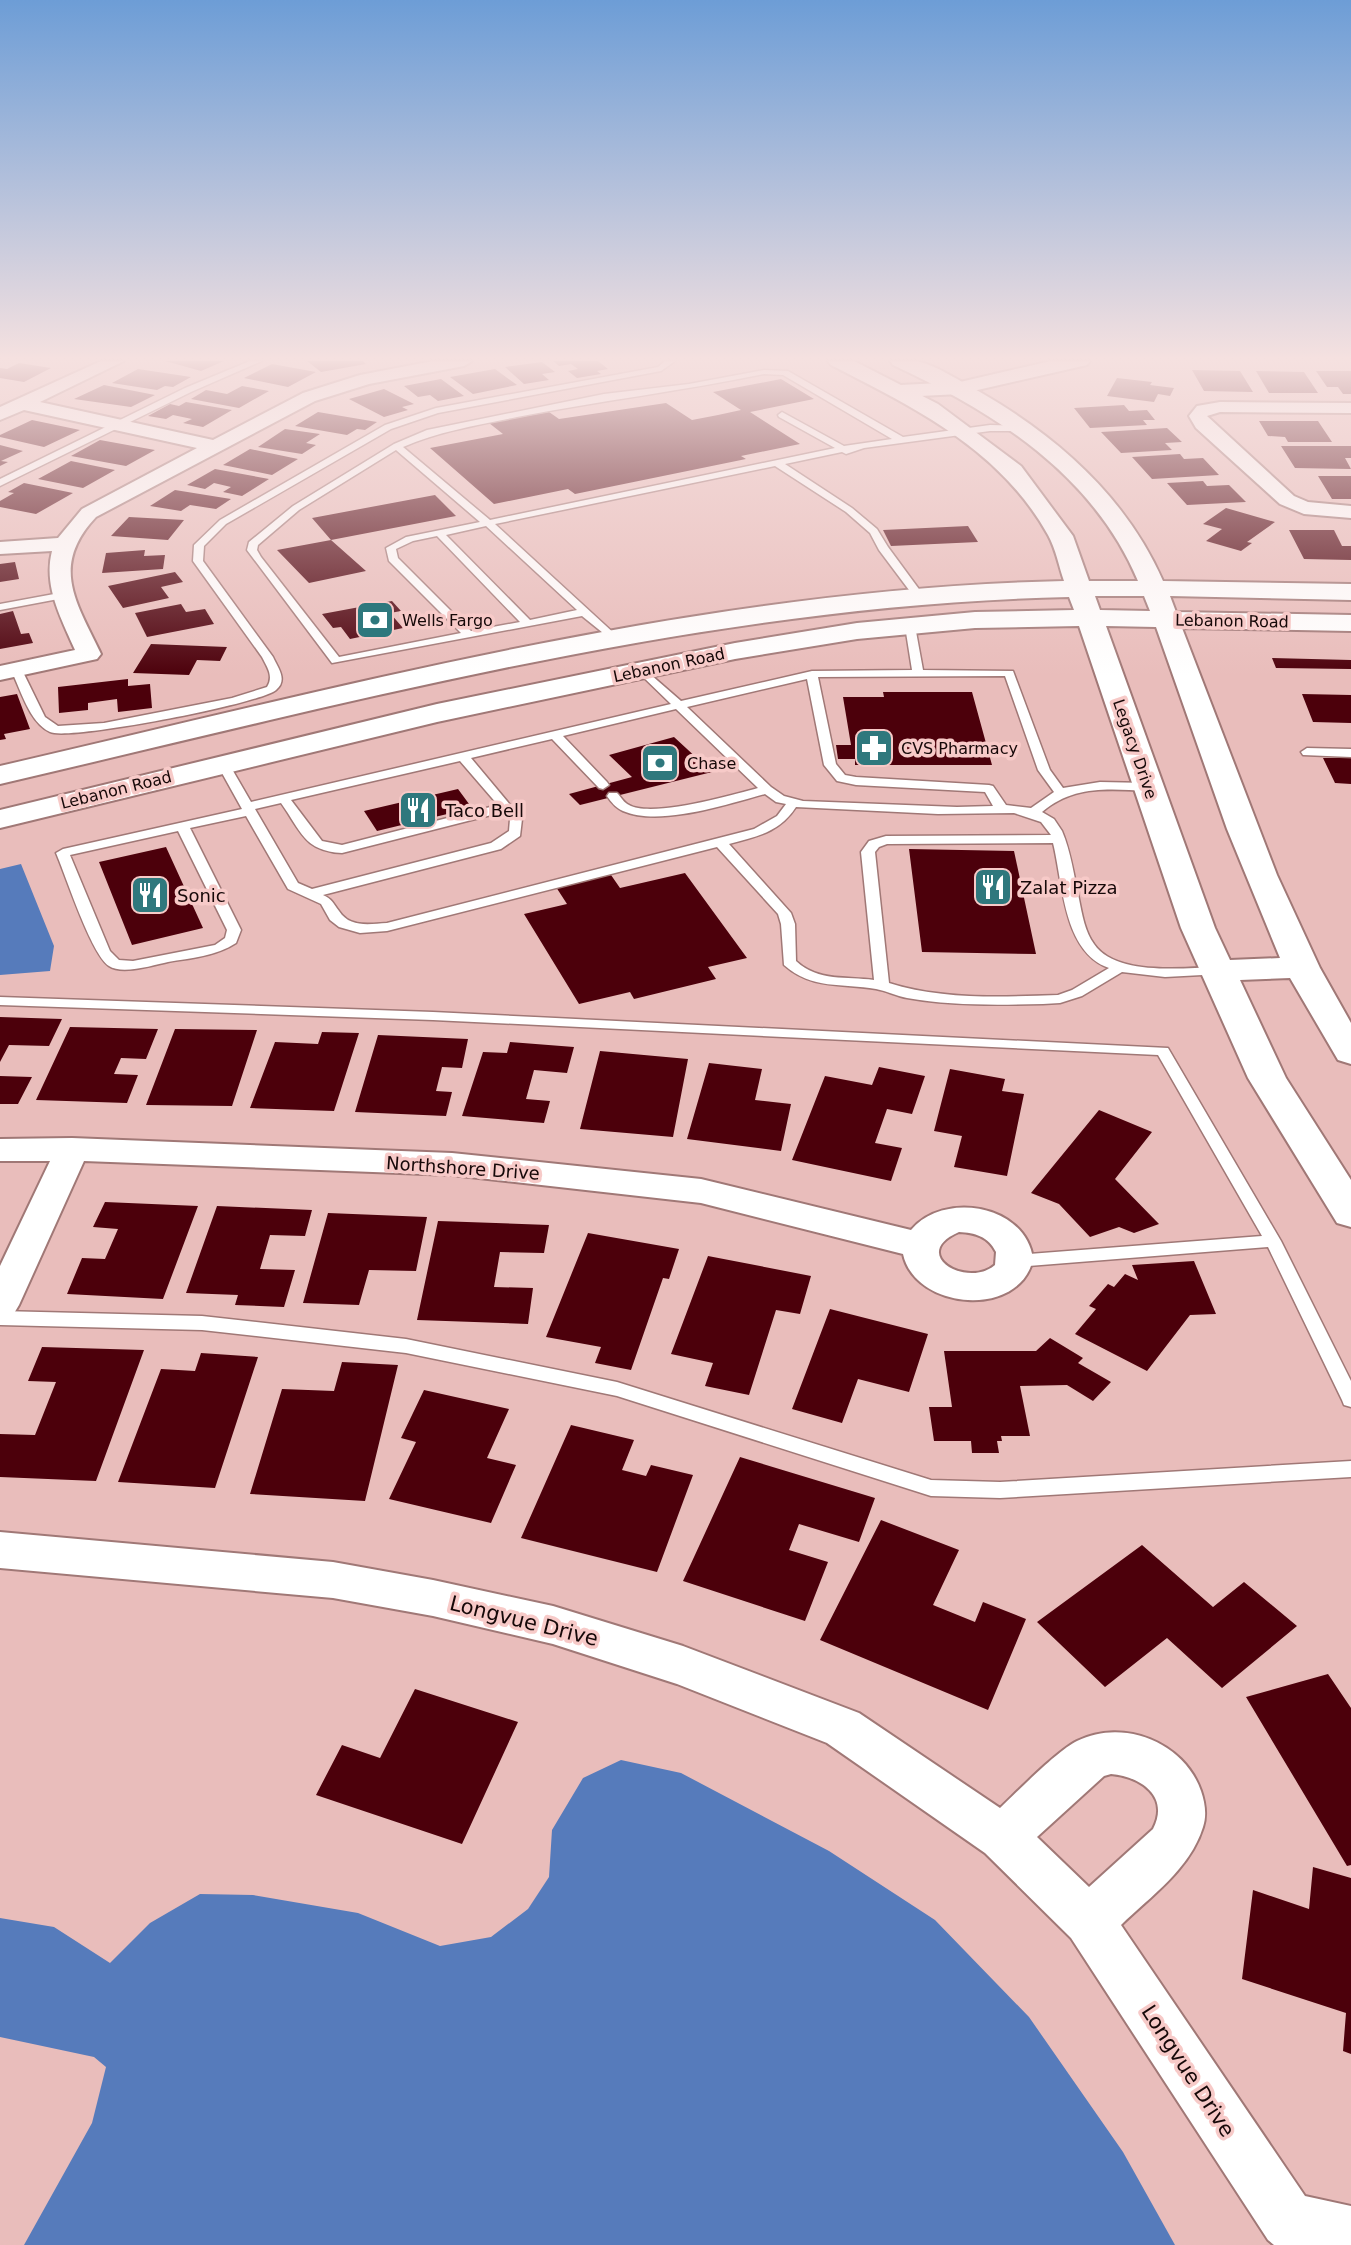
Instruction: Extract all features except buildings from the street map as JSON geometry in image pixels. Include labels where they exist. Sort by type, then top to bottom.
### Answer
[{"type":"main road","name":"Legacy Drive","points":[[1005,466],[1013,471],[1061,536],[1148,787],[1216,971],[1267,1078],[1351,1213]]},
{"type":"main road","points":[[1067,466],[1111,512],[1153,589],[1274,910],[1351,1052]]},
{"type":"main road","name":"Lebanon Road","points":[[0,819],[437,713],[735,651],[910,626],[975,620],[1085,603],[1153,589],[1351,592]]},
{"type":"main road","name":"Lebanon Road","points":[[0,775],[613,638],[775,613],[919,596],[1085,603],[1165,620],[1351,623]]},
{"type":"main road","points":[[613,638],[643,671]]},
{"type":"main road","points":[[1216,971],[1303,967]]},
{"type":"street","points":[[9,671],[89,654],[70,612],[57,566],[62,544],[89,513],[177,466]]},
{"type":"street","points":[[1249,466],[1277,491],[1304,508],[1351,512]]},
{"type":"street","points":[[0,548],[62,544]]},
{"type":"street","points":[[0,1305],[72,1149]]},
{"type":"street","name":"Northshore Drive","points":[[0,1150],[72,1149],[452,1164],[688,1190],[919,1245]]},
{"type":"street","points":[[954,1220],[973,1220],[1005,1235],[1014,1248],[1016,1261],[1010,1273],[998,1282],[981,1287],[961,1286],[943,1281],[929,1271],[920,1258],[919,1245],[925,1233],[938,1224],[954,1220]]},
{"type":"street","name":"Longvue Drive","points":[[0,1550],[332,1580],[433,1598],[553,1625],[683,1666],[843,1728],[1002,1837],[1090,1921],[1303,2233],[1351,2234]]},
{"type":"street","points":[[1002,1837],[1091,1757],[1109,1752],[1127,1753],[1146,1760],[1163,1771],[1180,1796],[1183,1814],[1180,1831],[1170,1845],[1090,1921]]},
{"type":"lane","points":[[0,483],[35,466]]},
{"type":"lane","points":[[9,671],[40,719],[55,730],[104,727],[234,701],[271,689],[276,682],[276,674],[267,657],[198,561],[200,545],[223,522],[321,466]]},
{"type":"lane","points":[[365,466],[296,508],[258,536],[252,550],[336,661],[584,612]]},
{"type":"lane","points":[[420,466],[488,523],[613,638]]},
{"type":"lane","points":[[469,635],[393,559],[391,548],[398,542],[769,466]]},
{"type":"lane","points":[[781,466],[849,510],[874,531],[883,548],[919,596]]},
{"type":"lane","points":[[439,533],[527,623]]},
{"type":"lane","points":[[0,607],[65,595]]},
{"type":"lane","points":[[910,626],[918,672]]},
{"type":"lane","points":[[643,671],[767,790],[793,803],[959,811],[1002,809],[1032,813],[1052,823],[1086,947],[1107,962],[1120,967],[1157,972],[1216,971]]},
{"type":"lane","points":[[182,827],[234,930],[230,940],[219,948],[133,965],[115,964],[104,953],[63,853],[182,827],[284,799],[812,674],[1009,673],[1044,769],[1060,792]]},
{"type":"lane","points":[[812,674],[830,765],[841,778],[989,789],[1002,809]]},
{"type":"lane","points":[[555,735],[603,785]]},
{"type":"lane","points":[[1307,752],[1351,753]]},
{"type":"lane","points":[[310,894],[496,846],[516,834],[516,820],[464,758]]},
{"type":"lane","points":[[223,764],[293,886],[326,901],[335,917],[344,925],[360,929],[383,928],[767,829],[782,819],[793,803]]},
{"type":"lane","points":[[1032,813],[1060,792],[1082,786],[1148,787]]},
{"type":"lane","points":[[613,796],[625,808],[647,811],[706,806],[767,790]]},
{"type":"lane","points":[[284,799],[317,844],[326,848],[342,849],[506,807]]},
{"type":"lane","points":[[882,985],[868,852],[874,844],[886,840],[1058,839]]},
{"type":"lane","points":[[719,841],[784,913],[788,925],[787,957],[795,968],[824,982],[882,985],[901,992],[926,996],[1060,999],[1077,993],[1120,967]]},
{"type":"lane","points":[[0,1001],[447,1017],[1163,1051],[1273,1241],[1351,1400]]},
{"type":"lane","points":[[1016,1261],[1273,1241]]},
{"type":"lane","points":[[0,1318],[202,1324],[406,1346],[617,1389],[931,1488],[1000,1490],[1351,1469]]},
{"type":"water","points":[[21,864],[54,946],[50,971],[0,975],[0,869]]},
{"type":"water","points":[[621,1760],[681,1773],[829,1851],[935,1920],[1029,2017],[1123,2152],[1175,2245],[24,2245],[92,2123],[106,2067],[94,2057],[0,2037],[0,1918],[54,1927],[110,1963],[150,1923],[200,1894],[253,1895],[358,1913],[440,1946],[491,1937],[528,1909],[549,1877],[552,1830],[583,1778]]},
{"type":"place","name":"Wells Fargo","points":[[375,620]]},
{"type":"place","name":"CVS Pharmacy","points":[[874,748]]},
{"type":"place","name":"Chase","points":[[660,763]]},
{"type":"place","name":"Taco Bell","points":[[418,810]]},
{"type":"place","name":"Zalat Pizza","points":[[993,887]]},
{"type":"place","name":"Sonic","points":[[150,895]]}]
